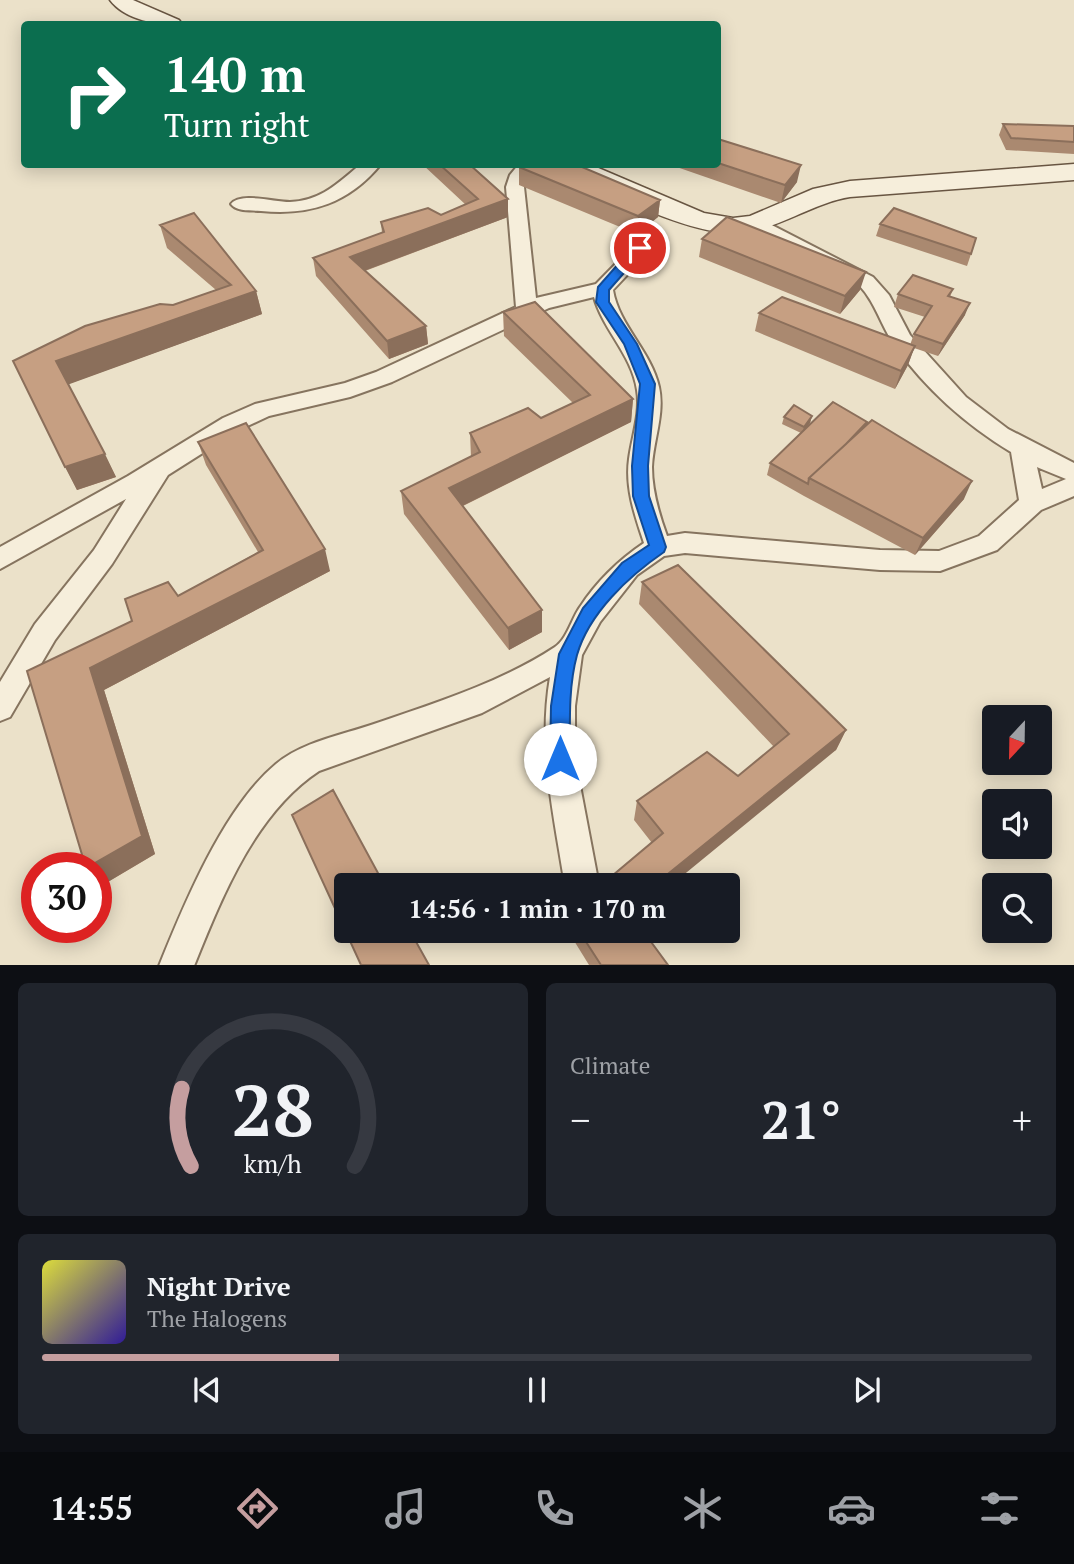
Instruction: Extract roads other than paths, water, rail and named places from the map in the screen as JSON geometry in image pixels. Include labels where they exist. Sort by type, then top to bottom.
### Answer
[{"type":"street","points":[[120,0],[132,8],[164,21]]},
{"type":"street","points":[[240,204],[297,207],[316,205],[331,198],[368,168]]},
{"type":"street","points":[[526,168],[515,187],[527,311]]},
{"type":"street","points":[[575,168],[695,219],[715,225],[740,226],[756,223],[820,195],[850,189],[1074,172]]},
{"type":"street","points":[[756,223],[872,287],[885,302],[898,335],[957,403],[1000,438],[1074,473]]},
{"type":"street","points":[[0,559],[231,424],[263,410],[350,389],[384,377],[542,303],[603,289],[648,242]]},
{"type":"street","points":[[603,289],[603,302],[631,344],[648,384],[640,466],[641,496],[658,547]]},
{"type":"street","points":[[1022,450],[1032,503]]},
{"type":"street","points":[[0,708],[45,632],[103,557],[159,468]]},
{"type":"street","points":[[580,873],[560,759],[560,706],[568,654],[590,614],[628,568],[658,547],[685,543],[880,560],[940,561],[988,543],[1032,503],[1074,486]]},
{"type":"street","points":[[176,965],[225,863],[261,804],[285,775],[320,756],[472,704],[568,654]]}]
